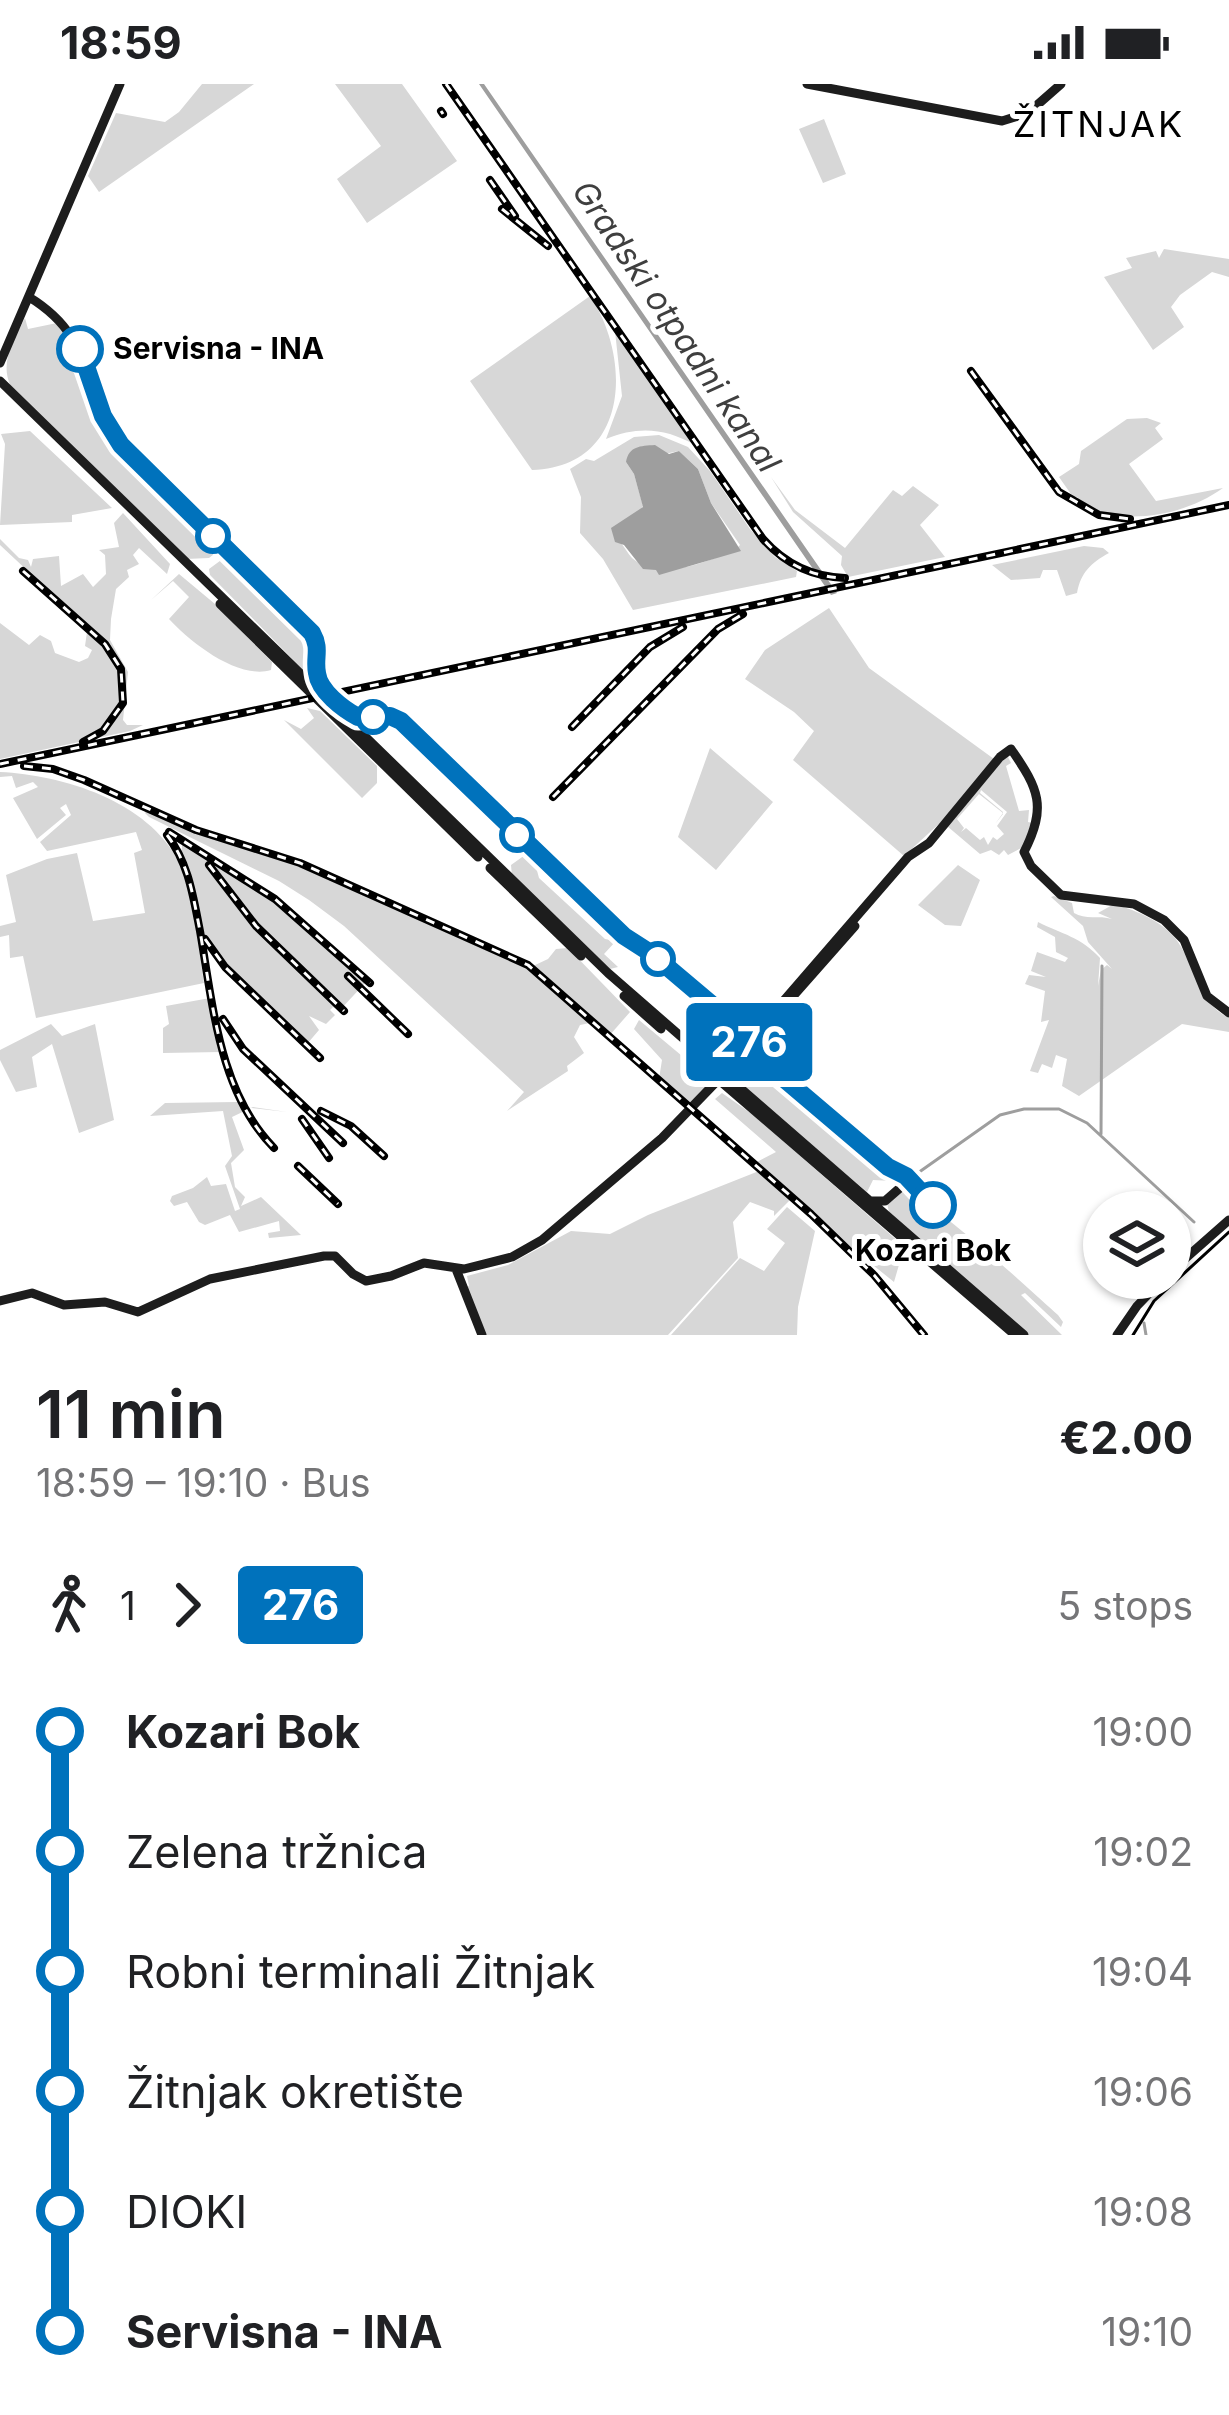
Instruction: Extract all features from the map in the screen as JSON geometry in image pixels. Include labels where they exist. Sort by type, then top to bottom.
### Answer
[{"type":"street","points":[[120,84],[1,360],[3,390],[608,974],[1011,1335]]},
{"type":"street","points":[[808,84],[994,120],[1023,116],[1061,84]]},
{"type":"street","points":[[29,297],[57,316],[80,348],[97,401],[121,445],[312,633],[319,651],[317,677],[334,698],[358,717],[390,716],[401,721],[624,936],[652,954],[749,1039]]},
{"type":"street","points":[[0,1301],[32,1293],[64,1305],[105,1302],[138,1312],[210,1279],[324,1256],[335,1256],[366,1281],[424,1263],[456,1269],[490,1264],[530,1248],[580,1201],[688,1123],[749,1039],[843,940],[908,857],[929,843],[1011,749],[1031,779],[1040,812],[1024,857],[1040,878],[1064,897],[1134,904],[1164,920],[1183,938],[1207,996],[1229,1013]]},
{"type":"street","points":[[722,1080],[1024,1335]]},
{"type":"street","points":[[870,1201],[893,1191],[887,1211],[896,1223]]},
{"type":"street","points":[[1191,1254],[1229,1220]]},
{"type":"street","points":[[456,1269],[482,1335]]},
{"type":"street","points":[[1120,1335],[1126,1320],[1145,1299]]},
{"type":"shaded area","points":[[202,84],[254,84],[99,192],[88,176],[116,113],[165,122]]},
{"type":"shaded area","points":[[335,84],[402,84],[457,161],[367,223],[337,179],[381,146]]},
{"type":"shaded area","points":[[479,84],[484,84],[837,593],[831,595]]},
{"type":"shaded area","points":[[824,119],[846,174],[823,183],[799,129]]},
{"type":"shaded area","points":[[1164,249],[1229,259],[1229,277],[1212,272],[1180,295],[1171,307],[1184,327],[1153,350],[1104,277],[1132,268],[1126,258],[1156,251],[1159,258]]},
{"type":"shaded area","points":[[590,296],[612,349],[613,405],[604,430],[588,450],[564,464],[532,470],[470,381]]},
{"type":"shaded area","points":[[25,318],[28,329],[57,323],[75,347],[104,424],[218,551],[209,558],[186,559],[10,385],[7,359]]},
{"type":"shaded area","points":[[615,331],[695,445],[651,431],[606,439],[622,396]]},
{"type":"shaded area","points":[[1127,419],[1161,423],[1155,428],[1163,439],[1129,464],[1156,501],[1223,488],[1188,506],[1149,516],[1110,515],[1072,502],[1078,497],[1073,497],[1059,477],[1079,464],[1081,451]]},
{"type":"shaded area","points":[[30,431],[112,508],[72,515],[72,522],[0,525],[5,444],[1,434]]},
{"type":"shaded area","points":[[659,435],[688,447],[750,529],[775,557],[797,571],[796,577],[633,610],[603,559],[580,533],[581,497],[570,469],[634,437]],"holes":[[[679,451],[698,469],[711,503],[740,545],[683,568],[656,569],[632,558],[620,542],[643,506],[626,462]]]},
{"type":"shaded area","points":[[655,445],[669,454],[679,451],[698,469],[711,503],[741,551],[659,575],[656,570],[643,569],[624,545],[615,542],[611,528],[643,507],[627,457],[636,448]]},
{"type":"shaded area","points":[[771,477],[795,510],[845,548],[893,490],[902,496],[913,486],[939,505],[920,525],[945,557],[848,577],[842,556],[793,512]]},
{"type":"shaded area","points":[[123,513],[170,564],[167,574],[139,548],[133,555],[139,564],[127,570],[129,577],[116,589],[110,640],[128,672],[123,720],[127,725],[143,725],[0,759],[0,623],[29,645],[40,635],[51,641],[55,653],[79,662],[92,650],[85,646],[87,632],[78,623],[109,647],[0,545],[0,539],[31,567],[33,559],[59,556],[61,586],[83,574],[93,587],[106,574],[105,555],[99,550],[119,547],[114,523]]},
{"type":"shaded area","points":[[1084,546],[1109,553],[1088,569],[1077,593],[1066,596],[1057,570],[1043,570],[1040,578],[1011,580],[992,565]]},
{"type":"shaded area","points":[[228,555],[307,629],[314,645],[318,685],[210,575],[209,569]]},
{"type":"shaded area","points":[[179,574],[272,662],[271,670],[258,672],[230,664],[202,648],[169,619],[189,597],[173,581],[151,600]]},
{"type":"shaded area","points":[[829,608],[869,668],[994,759],[954,810],[904,856],[793,760],[814,731],[745,679],[765,650]]},
{"type":"shaded area","points":[[307,708],[320,711],[377,766],[377,783],[362,798],[284,720],[301,729],[314,718]]},
{"type":"shaded area","points":[[710,748],[773,802],[716,870],[678,837]]},
{"type":"shaded area","points":[[1007,755],[1019,811],[1029,810],[1028,822],[1032,823],[1023,847],[1008,855],[1004,850],[999,855],[991,850],[980,854],[947,826]],"holes":[[[981,790],[1007,812],[997,826],[1004,834],[997,840],[993,837],[988,845],[984,837],[980,840],[966,828],[961,832],[964,828],[957,819],[979,794],[1003,813]]]},
{"type":"shaded area","points":[[0,772],[50,779],[102,795],[147,823],[165,841],[190,890],[204,983],[36,1018],[23,956],[10,958],[9,935],[0,937],[0,926],[16,922],[6,875],[77,853],[93,921],[145,913],[134,853],[142,850],[136,832],[47,851],[40,842],[71,815],[66,804],[60,808],[66,815],[37,839],[13,798],[38,787],[33,782],[16,788],[12,776],[0,777]]},
{"type":"shaded area","points":[[147,809],[308,868],[533,966],[556,949],[568,948],[630,1012],[609,1036],[590,1023],[580,1025],[574,1037],[584,1053],[567,1066],[568,1071],[507,1111],[524,1092],[344,926],[279,881],[149,817]]},
{"type":"shaded area","points":[[170,838],[182,850],[182,841],[285,907],[367,981],[339,1011],[330,1010],[335,1015],[326,1024],[309,1016],[319,1030],[307,1044],[210,946],[184,864]]},
{"type":"shaded area","points":[[525,855],[535,863],[539,878],[605,939],[616,941],[604,954],[618,967],[610,969],[512,876],[511,865]]},
{"type":"shaded area","points":[[958,865],[980,880],[961,926],[945,925],[918,905]]},
{"type":"shaded area","points":[[1054,896],[1072,903],[1078,915],[1112,919],[1098,913],[1114,904],[1165,929],[1178,942],[1210,1003],[1229,1018],[1229,1032],[1182,1024],[1079,1096],[1062,1086],[1067,1059],[1056,1055],[1052,1068],[1042,1064],[1038,1073],[1030,1071],[1049,1020],[1041,1022],[1045,991],[1025,984],[1029,975],[1046,977],[1031,971],[1037,952],[1065,962],[1068,958],[1056,952],[1055,937],[1037,927],[1038,922],[1078,941],[1100,958],[1098,986],[1101,970],[1107,965],[1112,969],[1088,942],[1083,926]]},
{"type":"shaded area","points":[[210,998],[221,1052],[163,1053],[163,1028],[169,1024],[166,1006]]},
{"type":"shaded area","points":[[639,1020],[706,1076],[707,1087],[690,1106],[659,1079],[662,1060],[634,1029]]},
{"type":"shaded area","points":[[51,1024],[62,1036],[95,1024],[114,1120],[79,1133],[52,1044],[32,1057],[37,1087],[16,1092],[0,1050]]},
{"type":"shaded area","points":[[751,1055],[873,1156],[893,1181],[873,1180],[867,1192],[737,1082],[734,1072]]},
{"type":"shaded area","points":[[722,1093],[900,1243],[903,1251],[894,1282],[791,1199],[774,1216],[774,1211],[750,1202],[733,1222],[738,1258],[668,1335],[486,1335],[464,1288],[469,1286],[467,1276],[508,1265],[571,1231],[610,1234],[759,1171],[753,1164],[776,1152],[715,1099]]},
{"type":"shaded area","points":[[237,1094],[243,1107],[251,1108],[232,1117],[244,1150],[231,1163],[235,1187],[245,1197],[241,1206],[261,1197],[301,1235],[269,1238],[268,1233],[280,1231],[279,1221],[239,1232],[230,1215],[205,1225],[187,1202],[174,1206],[170,1201],[207,1177],[211,1186],[226,1184],[235,1211],[240,1209],[225,1166],[232,1156],[223,1111],[150,1116],[165,1103],[237,1102]]},
{"type":"shaded area","points":[[900,1190],[932,1207],[1026,1286],[1058,1315],[1061,1327],[1025,1293],[1021,1295],[1062,1335],[1027,1335],[889,1212],[887,1203]]},
{"type":"shaded area","points":[[787,1207],[815,1231],[798,1307],[797,1335],[671,1335],[740,1258],[764,1271],[785,1243],[767,1229]]},
{"type":"waterway","points":[[1101,1134],[1102,966]]},
{"type":"waterway","points":[[915,1175],[1000,1115],[1059,1109],[1087,1123],[1194,1222]]},
{"type":"waterway","points":[[1144,1323],[1146,1335]]},
{"type":"tram line","points":[[1133,1335],[1154,1301],[1229,1232]]},
{"type":"railway","points":[[446,84],[763,539],[800,568],[845,578]]},
{"type":"railway","points":[[490,180],[515,216]]},
{"type":"railway","points":[[502,209],[548,246]]},
{"type":"railway","points":[[971,371],[1059,492],[1099,515],[1130,519]]},
{"type":"railway","points":[[0,764],[1229,505]]},
{"type":"railway","points":[[23,571],[105,644],[121,669],[123,703],[103,731],[83,742]]},
{"type":"railway","points":[[553,797],[718,629],[743,614]]},
{"type":"railway","points":[[572,727],[650,647],[683,627]]},
{"type":"railway","points":[[24,766],[53,769],[196,830],[300,863],[528,965],[811,1214],[874,1275],[924,1335]]},
{"type":"railway","points":[[169,832],[275,899],[370,983]]},
{"type":"railway","points":[[167,835],[189,881],[230,1074],[241,1101],[274,1148]]},
{"type":"railway","points":[[209,865],[256,926],[344,1011]]},
{"type":"railway","points":[[205,939],[225,967],[320,1058]]},
{"type":"railway","points":[[348,976],[408,1034]]},
{"type":"railway","points":[[223,1019],[243,1049],[343,1143]]},
{"type":"railway","points":[[321,1111],[351,1126],[384,1156]]},
{"type":"railway","points":[[302,1119],[329,1158]]},
{"type":"railway","points":[[298,1166],[338,1204]]},
{"type":"bus line","name":"276","points":[[80,349],[88,380],[114,436],[312,633],[319,651],[317,677],[326,690],[358,717],[390,716],[401,721],[624,936],[736,1025],[755,1054],[888,1167],[906,1176],[933,1205]]},
{"type":"place","name":"Servisna - INA","points":[[80,349]]},
{"type":"place","name":"Kozari Bok","points":[[933,1205]]},
{"type":"district","name":"ŽITNJAK","points":[[1099,124]]},
{"type":"water label","name":"Gradski otpadni kanal","points":[[677,326]]}]
